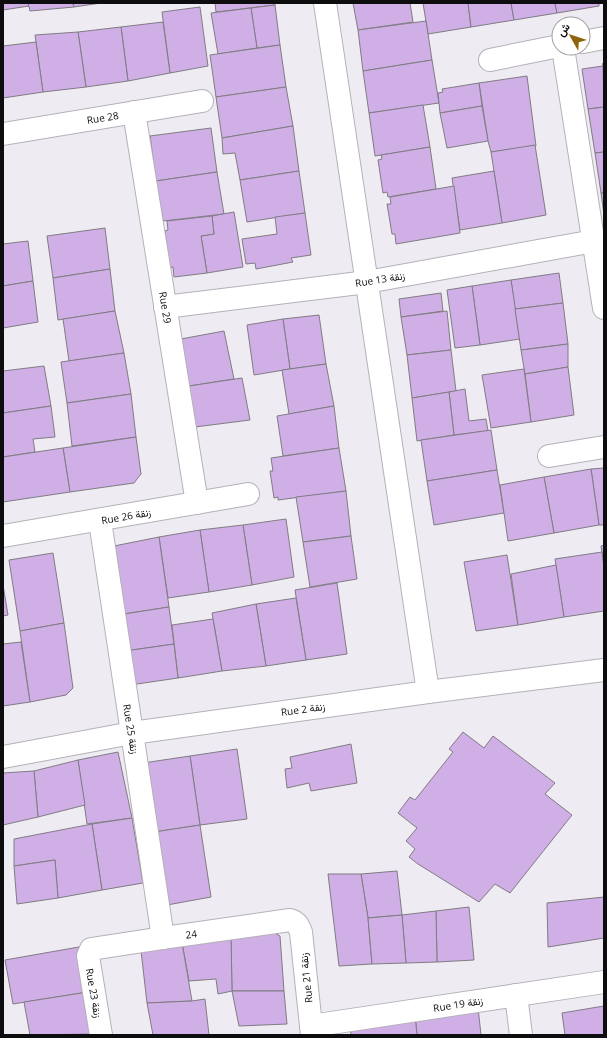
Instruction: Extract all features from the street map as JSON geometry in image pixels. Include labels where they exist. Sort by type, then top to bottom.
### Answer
[{"type":"street","points":[[325,3],[428,692]]},
{"type":"street","points":[[591,40],[604,38]]},
{"type":"street","points":[[490,60],[551,48]]},
{"type":"street","points":[[564,56],[604,308]]},
{"type":"street","name":"Rue 28","points":[[3,134],[202,101]]},
{"type":"street","name":"Rue 29","points":[[134,112],[197,503]]},
{"type":"street","name":"Rue 13 زنقة","points":[[165,307],[367,282],[594,241]]},
{"type":"street","points":[[549,456],[604,447]]},
{"type":"street","name":"Rue 26 زنقة","points":[[3,536],[100,521],[248,494]]},
{"type":"street","name":"Rue 25 زنقة","points":[[100,521],[163,938]]},
{"type":"street","name":"Rue 2 زنقة","points":[[3,757],[132,733],[428,692],[604,670]]},
{"type":"street","name":"24","points":[[89,951],[94,948],[281,921],[295,922]]},
{"type":"street","name":"Rue 21 زنقة","points":[[295,922],[301,932],[312,1031]]},
{"type":"street","name":"Rue 23 زنقة","points":[[89,951],[88,956],[101,1035]]},
{"type":"street","name":"Rue 19 زنقة","points":[[312,1031],[516,995],[604,982]]},
{"type":"street","points":[[516,995],[521,1035]]},
{"type":"building","points":[[3,3],[28,3],[29,6],[3,10]]},
{"type":"building","points":[[28,3],[73,3],[74,7],[30,11]]},
{"type":"building","points":[[73,3],[101,3],[74,7]]},
{"type":"building","points":[[215,3],[275,3],[275,5],[216,12]]},
{"type":"building","points":[[353,3],[410,3],[413,22],[358,30]]},
{"type":"building","points":[[423,3],[468,3],[471,27],[428,34]]},
{"type":"building","points":[[468,3],[511,3],[514,20],[471,27]]},
{"type":"building","points":[[511,3],[555,3],[557,13],[514,20]]},
{"type":"building","points":[[555,3],[599,3],[599,6],[557,13]]},
{"type":"building","points":[[275,5],[280,45],[257,48],[251,8]]},
{"type":"building","points":[[200,7],[208,66],[170,73],[162,12]]},
{"type":"building","points":[[251,8],[257,48],[218,54],[211,13]]},
{"type":"building","points":[[426,21],[432,60],[363,71],[358,30]]},
{"type":"building","points":[[163,22],[170,73],[128,81],[121,27]]},
{"type":"building","points":[[121,27],[128,81],[86,87],[78,32]]},
{"type":"building","points":[[78,32],[86,87],[43,92],[35,35]]},
{"type":"building","points":[[36,42],[43,92],[3,98],[3,46]]},
{"type":"building","points":[[280,45],[286,87],[216,97],[210,55]]},
{"type":"building","points":[[432,60],[439,103],[369,113],[363,71]]},
{"type":"building","points":[[603,63],[604,107],[588,109],[582,69],[603,66]]},
{"type":"building","points":[[527,76],[536,146],[491,152],[479,83]]},
{"type":"building","points":[[479,83],[482,106],[440,113],[438,93],[443,92],[442,89]]},
{"type":"building","points":[[286,87],[293,126],[222,138],[216,97]]},
{"type":"building","points":[[423,105],[430,147],[375,156],[369,113]]},
{"type":"building","points":[[482,106],[488,141],[447,148],[440,113]]},
{"type":"building","points":[[604,107],[604,152],[595,153],[588,109]]},
{"type":"building","points":[[293,126],[299,171],[240,180],[235,153],[223,154],[222,138]]},
{"type":"building","points":[[211,128],[217,172],[156,181],[150,136]]},
{"type":"building","points":[[535,145],[546,215],[502,223],[491,152]]},
{"type":"building","points":[[430,147],[436,189],[388,197],[387,192],[383,193],[378,160],[382,159],[381,155]]},
{"type":"building","points":[[604,152],[604,193],[601,193],[595,153]]},
{"type":"building","points":[[299,171],[305,213],[247,222],[240,180]]},
{"type":"building","points":[[494,171],[502,223],[460,230],[452,178]]},
{"type":"building","points":[[217,172],[224,214],[163,221],[156,181]]},
{"type":"building","points":[[454,186],[460,233],[396,244],[395,234],[392,234],[387,204],[391,204],[390,197]]},
{"type":"building","points":[[601,193],[604,193],[604,215]]},
{"type":"building","points":[[234,212],[243,267],[207,273],[201,236],[214,234],[212,216]]},
{"type":"building","points":[[305,213],[311,255],[291,258],[293,262],[256,269],[255,263],[246,264],[242,239],[277,234],[275,217]]},
{"type":"building","points":[[212,216],[214,234],[201,236],[207,273],[174,277],[173,267],[169,268],[165,231],[168,230],[167,221]]},
{"type":"building","points":[[105,228],[110,269],[53,278],[47,236]]},
{"type":"building","points":[[28,241],[33,281],[3,286],[3,244]]},
{"type":"building","points":[[110,269],[115,311],[58,320],[53,278]]},
{"type":"building","points":[[559,273],[563,303],[515,309],[511,280]]},
{"type":"building","points":[[511,280],[520,339],[480,345],[472,286]]},
{"type":"building","points":[[33,281],[38,322],[3,328],[3,286]]},
{"type":"building","points":[[472,286],[480,345],[455,348],[447,290]]},
{"type":"building","points":[[441,293],[443,311],[401,317],[399,299]]},
{"type":"building","points":[[563,303],[568,344],[521,350],[515,309]]},
{"type":"building","points":[[115,311],[124,353],[69,361],[63,319]]},
{"type":"building","points":[[447,311],[451,350],[407,355],[401,317]]},
{"type":"building","points":[[319,315],[326,364],[290,369],[283,319]]},
{"type":"building","points":[[283,319],[290,369],[254,375],[247,325]]},
{"type":"building","points":[[224,331],[234,379],[189,386],[181,339]]},
{"type":"building","points":[[568,344],[568,367],[525,374],[521,350]]},
{"type":"building","points":[[451,350],[456,391],[412,398],[407,355]]},
{"type":"building","points":[[124,353],[131,394],[67,403],[61,362]]},
{"type":"building","points":[[326,364],[334,406],[289,414],[282,370]]},
{"type":"building","points":[[44,366],[51,406],[3,413],[3,371]]},
{"type":"building","points":[[568,367],[574,415],[531,422],[525,374]]},
{"type":"building","points":[[524,369],[531,422],[491,428],[482,375]]},
{"type":"building","points":[[242,378],[250,420],[195,427],[189,386]]},
{"type":"building","points":[[465,389],[469,421],[486,419],[488,431],[454,435],[449,392]]},
{"type":"building","points":[[449,392],[454,435],[417,441],[412,398]]},
{"type":"building","points":[[131,394],[136,437],[72,446],[67,403]]},
{"type":"building","points":[[51,406],[55,437],[33,439],[35,452],[3,457],[3,413]]},
{"type":"building","points":[[334,406],[339,448],[283,456],[277,416]]},
{"type":"building","points":[[491,430],[497,470],[427,481],[421,440]]},
{"type":"building","points":[[136,437],[141,474],[134,483],[70,492],[63,448]]},
{"type":"building","points":[[63,448],[70,492],[3,502],[3,457]]},
{"type":"building","points":[[339,448],[346,491],[278,500],[278,497],[274,498],[270,471],[273,471],[271,458]]},
{"type":"building","points":[[604,468],[604,525],[599,525],[591,469]]},
{"type":"building","points":[[591,469],[599,525],[554,533],[544,477]]},
{"type":"building","points":[[497,470],[504,513],[434,525],[427,481]]},
{"type":"building","points":[[544,477],[554,533],[508,541],[500,485]]},
{"type":"building","points":[[346,491],[351,536],[303,542],[296,497]]},
{"type":"building","points":[[286,519],[294,577],[252,585],[243,525]]},
{"type":"building","points":[[243,525],[252,585],[209,592],[200,530]]},
{"type":"building","points":[[200,530],[209,592],[168,598],[159,537]]},
{"type":"building","points":[[351,536],[357,579],[310,587],[303,542]]},
{"type":"building","points":[[159,537],[169,607],[124,614],[114,546]]},
{"type":"building","points":[[604,545],[604,568],[601,546]]},
{"type":"building","points":[[602,552],[604,568],[604,611],[564,617],[555,559]]},
{"type":"building","points":[[53,553],[64,623],[20,631],[9,560]]},
{"type":"building","points":[[507,555],[518,625],[476,631],[464,562]]},
{"type":"building","points":[[556,565],[564,617],[518,625],[511,574]]},
{"type":"building","points":[[337,583],[347,654],[306,660],[295,590]]},
{"type":"building","points":[[3,585],[8,615],[3,616]]},
{"type":"building","points":[[296,598],[306,660],[266,666],[256,604]]},
{"type":"building","points":[[256,604],[266,666],[222,671],[212,613]]},
{"type":"building","points":[[169,607],[174,644],[125,651],[124,614]]},
{"type":"building","points":[[213,619],[222,671],[178,678],[172,625]]},
{"type":"building","points":[[64,623],[73,688],[66,695],[30,702],[20,631]]},
{"type":"building","points":[[21,642],[30,702],[3,706],[3,644]]},
{"type":"building","points":[[174,644],[178,678],[130,685],[125,651]]},
{"type":"building","points":[[463,732],[484,748],[493,736],[555,783],[545,794],[572,815],[510,893],[495,884],[479,902],[409,857],[415,849],[406,841],[417,828],[398,813],[410,797],[415,800],[453,752],[449,749]]},
{"type":"building","points":[[351,744],[357,783],[311,791],[309,783],[287,788],[285,769],[292,768],[290,757]]},
{"type":"building","points":[[237,749],[247,819],[200,825],[190,756]]},
{"type":"building","points":[[118,752],[132,818],[87,824],[78,760]]},
{"type":"building","points":[[190,756],[200,825],[154,832],[143,763]]},
{"type":"building","points":[[78,760],[85,805],[38,817],[34,771]]},
{"type":"building","points":[[34,771],[38,817],[3,825],[3,773]]},
{"type":"building","points":[[132,818],[143,883],[102,890],[92,824]]},
{"type":"building","points":[[92,824],[102,890],[58,898],[55,860],[14,866],[14,839]]},
{"type":"building","points":[[200,825],[211,897],[167,905],[154,832]]},
{"type":"building","points":[[55,860],[58,898],[17,904],[14,866]]},
{"type":"building","points":[[397,871],[402,915],[368,918],[361,874]]},
{"type":"building","points":[[328,874],[361,874],[368,918],[372,964],[339,966]]},
{"type":"building","points":[[604,897],[604,938],[548,947],[547,903]]},
{"type":"building","points":[[469,907],[474,960],[437,962],[436,911]]},
{"type":"building","points":[[436,911],[437,962],[406,963],[402,915]]},
{"type":"building","points":[[402,915],[406,963],[372,964],[368,918]]},
{"type":"building","points":[[268,929],[280,936],[284,991],[232,991],[231,936]]},
{"type":"building","points":[[231,936],[232,991],[218,994],[216,979],[189,981],[181,937]]},
{"type":"building","points":[[181,937],[192,1001],[147,1003],[140,942]]},
{"type":"building","points":[[79,947],[88,992],[13,1004],[5,960]]},
{"type":"building","points":[[232,991],[284,991],[287,1024],[239,1026]]},
{"type":"building","points":[[88,992],[93,1034],[30,1035],[24,1002]]},
{"type":"building","points":[[205,999],[209,1035],[153,1035],[147,1003]]},
{"type":"building","points":[[604,1006],[604,1035],[565,1035],[562,1013]]},
{"type":"building","points":[[478,1007],[481,1035],[417,1035],[415,1015]]},
{"type":"building","points":[[415,1015],[417,1035],[351,1035],[350,1025]]}]
